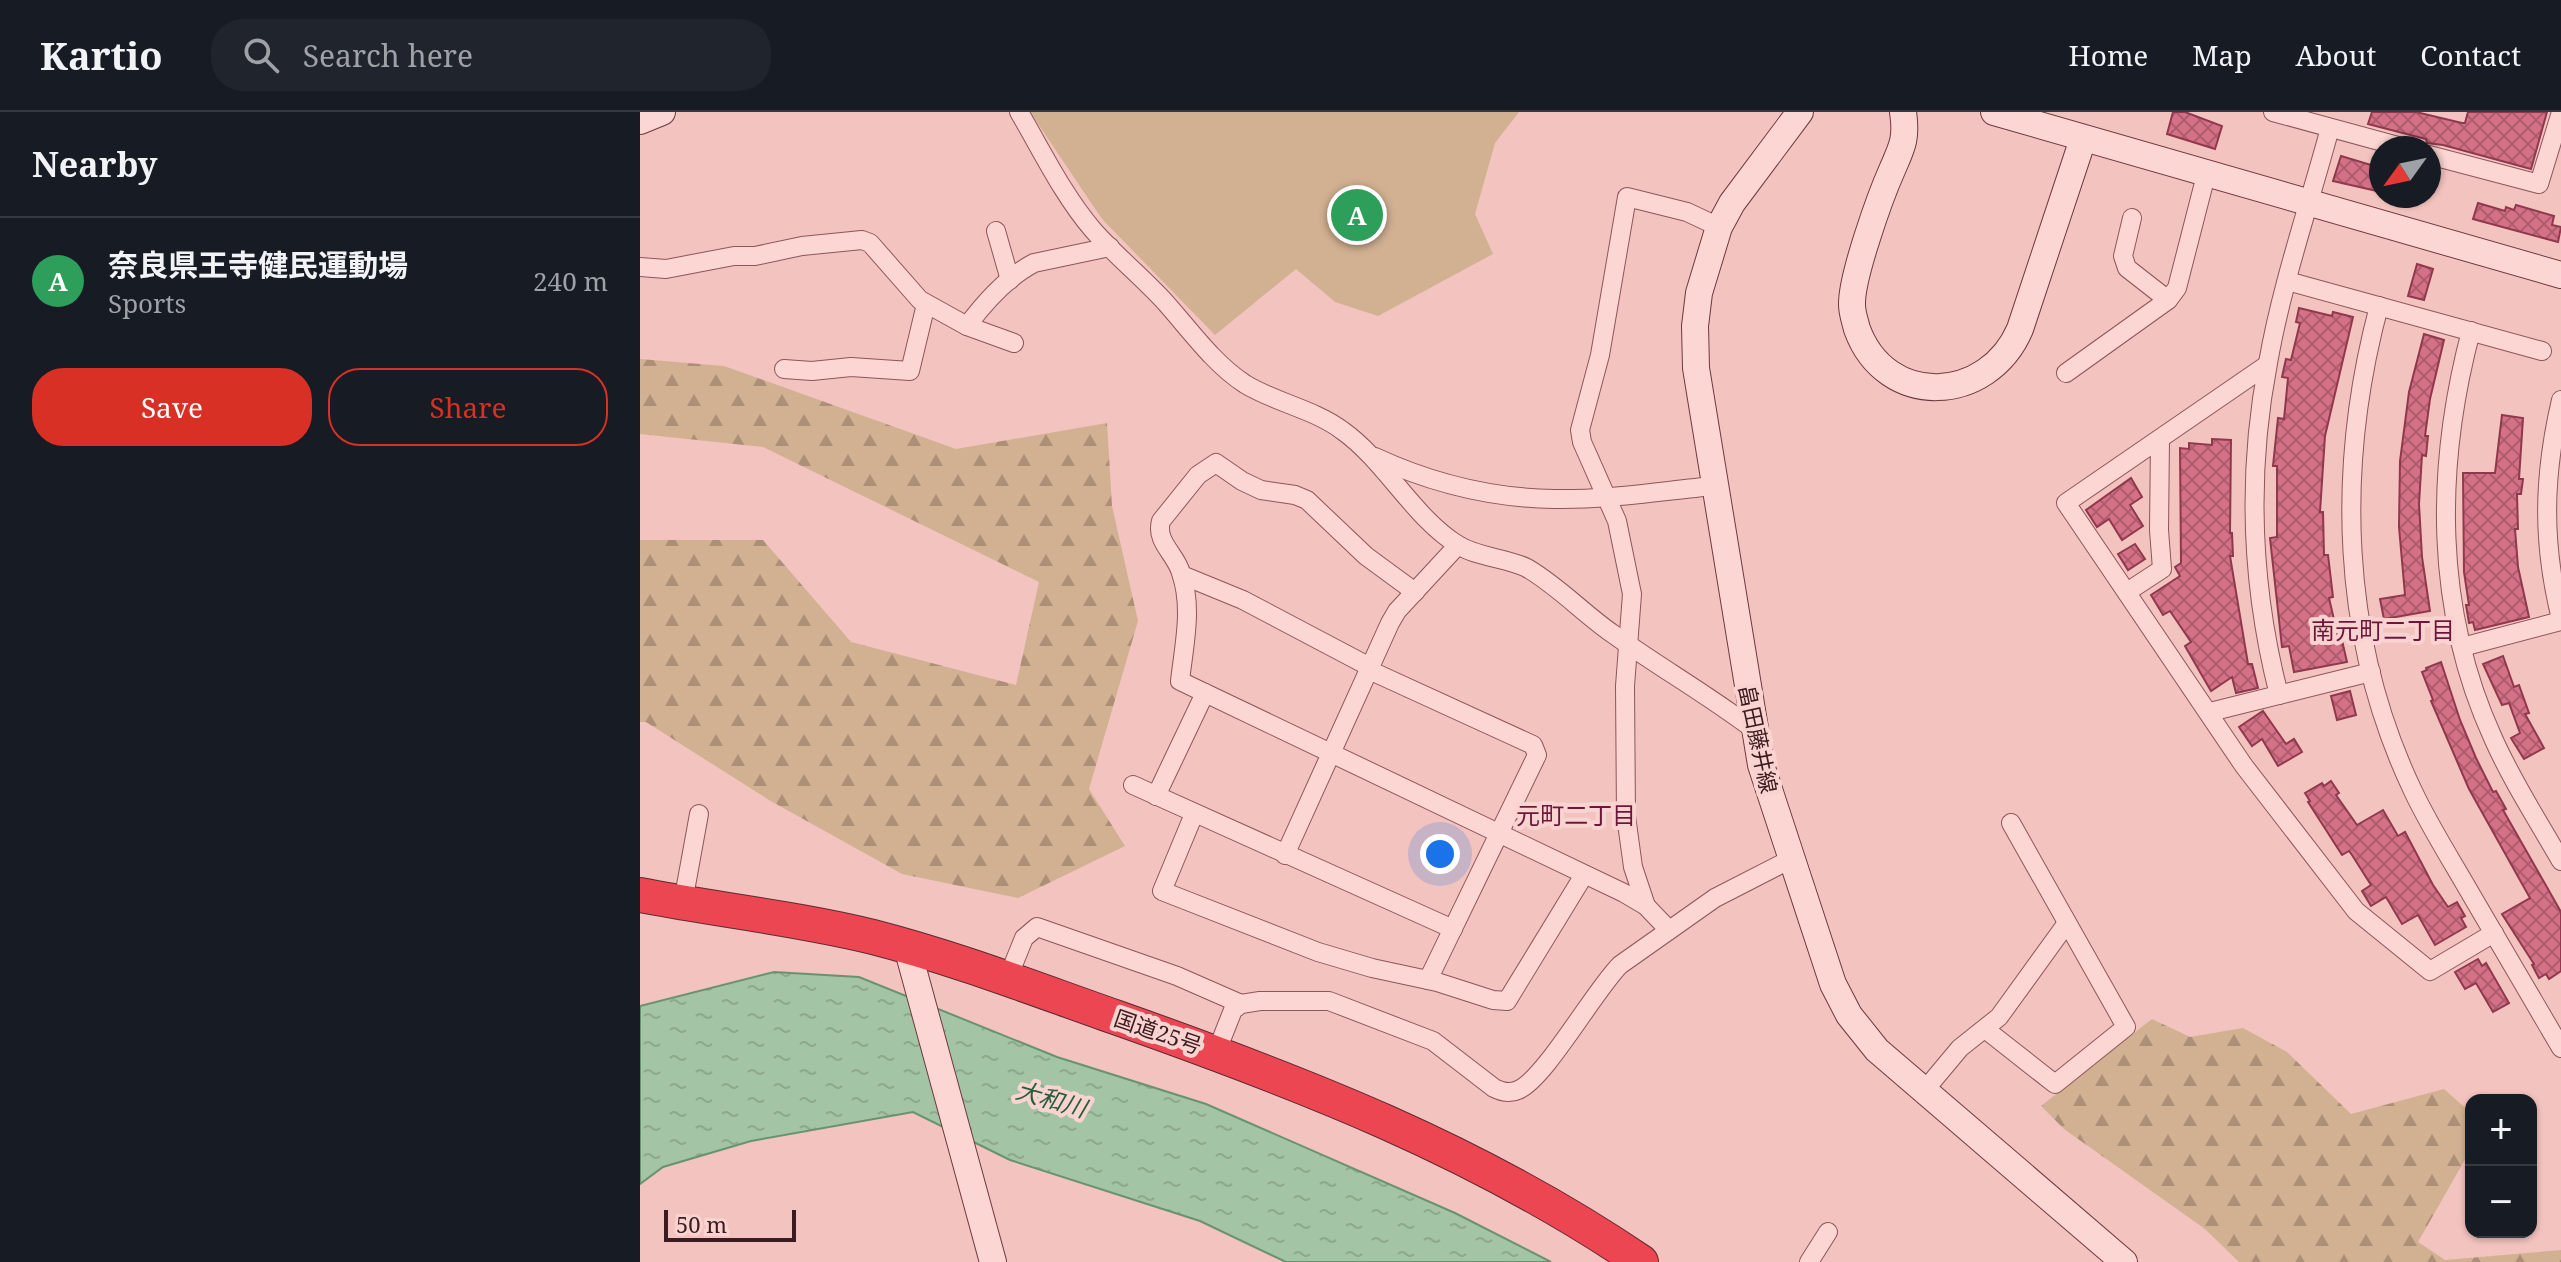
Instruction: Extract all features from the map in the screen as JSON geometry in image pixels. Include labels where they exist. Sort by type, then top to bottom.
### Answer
[{"type":"highway","name":"国道25号","points":[[640,895],[782,918],[907,947],[1216,1053],[1377,1117],[1471,1161],[1515,1184],[1641,1262]]},
{"type":"street","points":[[640,121],[662,112]]},
{"type":"street","points":[[1019,112],[1074,206],[1094,231],[1148,284],[1221,364],[1244,383],[1271,398],[1329,421],[1369,454],[1391,480],[1458,545],[1528,569],[1628,644],[1753,729]]},
{"type":"street","name":"畠田藤井線","points":[[1800,112],[1732,203],[1719,227],[1699,293],[1695,326],[1698,388],[1753,729],[1767,790],[1833,984],[1845,1008],[1877,1050],[2124,1262]]},
{"type":"street","points":[[1885,112],[1891,137],[1892,169]]},
{"type":"street","points":[[1903,112],[1906,127],[1903,151],[1892,169],[1854,286],[1852,303],[1857,327],[1869,352],[1885,371],[1920,385],[1957,385],[1973,380],[2002,360],[2016,339],[2083,139]]},
{"type":"street","points":[[1994,112],[2561,275]]},
{"type":"street","points":[[2273,112],[2369,138]]},
{"type":"street","points":[[2441,158],[2539,184],[2561,112]]},
{"type":"street","points":[[2279,695],[2264,627],[2256,554],[2255,466],[2267,365],[2330,128]]},
{"type":"street","points":[[2066,373],[2168,300],[2177,288],[2206,175]]},
{"type":"street","points":[[1646,906],[1633,867],[1626,816],[1625,686],[1632,594],[1617,521],[1582,442],[1580,430],[1600,355],[1627,197],[1687,212],[1719,227]]},
{"type":"street","points":[[2132,218],[2123,256],[2127,268],[2168,300]]},
{"type":"street","points":[[996,231],[1010,280]]},
{"type":"street","points":[[640,267],[666,269],[734,256],[755,256],[802,246],[862,240],[870,243],[926,304],[967,326],[1014,343]]},
{"type":"street","points":[[967,326],[982,306],[1034,263],[1110,247]]},
{"type":"street","points":[[2287,281],[2542,351]]},
{"type":"street","points":[[784,369],[812,371],[851,367],[910,371],[926,304]]},
{"type":"street","points":[[2379,306],[2357,406],[2351,490],[2354,581],[2371,672],[2384,719],[2412,790],[2561,1048]]},
{"type":"street","points":[[2471,331],[2453,403],[2445,484],[2447,562],[2462,647],[2492,737],[2561,861]]},
{"type":"street","points":[[2267,365],[2066,503],[2244,766],[2356,911],[2430,971],[2494,933]]},
{"type":"street","points":[[2462,647],[2561,620],[2549,551],[2546,494],[2549,459],[2561,400]]},
{"type":"street","points":[[2127,592],[2162,569],[2160,439]]},
{"type":"street","points":[[1369,454],[1403,470],[1492,494],[1555,499],[1714,486]]},
{"type":"street","points":[[1415,592],[1366,556],[1307,500],[1261,490],[1216,463],[1198,475],[1161,521],[1161,539],[1182,575],[1188,607],[1180,681],[1646,906],[1669,930]]},
{"type":"street","points":[[1285,855],[1397,611],[1458,545]]},
{"type":"street","points":[[1182,575],[1243,600],[1369,668],[1533,745],[1537,755],[1428,980]]},
{"type":"street","points":[[2210,712],[2371,672]]},
{"type":"street","points":[[1156,796],[1205,693]]},
{"type":"street","points":[[1133,785],[1453,929]]},
{"type":"street","points":[[683,902],[699,814]]},
{"type":"street","points":[[1194,814],[1162,891],[1318,952],[1493,1000],[1507,1001],[1584,875]]},
{"type":"street","points":[[1985,1029],[2055,1084],[2126,1027],[2011,823]]},
{"type":"street","points":[[1216,1053],[1233,1010],[1241,1004],[1329,1001],[1433,1041],[1494,1088],[1505,1092],[1517,1091],[1541,1070],[1607,978],[1620,965],[1736,886],[1791,859]]},
{"type":"street","points":[[1924,1091],[1960,1048],[1999,1017],[2067,923]]},
{"type":"street","points":[[1007,980],[1024,938],[1037,927],[1177,976],[1241,1004]]},
{"type":"street","points":[[907,947],[993,1262]]},
{"type":"street","points":[[1809,1262],[1828,1232]]},
{"type":"green space","points":[[1030,112],[1519,112],[1495,143],[1475,214],[1493,254],[1378,316],[1335,302],[1296,269],[1215,335],[1102,219]]},
{"type":"green space","points":[[640,359],[724,366],[956,449],[1107,423],[1112,506],[1138,621],[1089,789],[1125,846],[1018,898],[902,874],[769,800],[646,722],[640,722],[640,540],[763,540],[851,642],[1016,685],[1039,582],[763,447],[640,434]]},
{"type":"green space","points":[[2152,1019],[2190,1037],[2243,1028],[2287,1052],[2351,1114],[2444,1089],[2465,1108],[2465,1160],[2418,1242],[2445,1260],[2561,1250],[2561,1262],[2239,1262],[2205,1229],[2064,1129],[2041,1106]]},
{"type":"water","name":"大和川","points":[[774,972],[859,977],[1057,1057],[1206,1104],[1455,1213],[1551,1262],[1286,1262],[1200,1221],[1010,1160],[913,1112],[751,1141],[663,1167],[640,1184],[640,1006]]},
{"type":"building","points":[[2173,112],[2185,112],[2222,126],[2215,149],[2167,134]]},
{"type":"building","points":[[2372,112],[2416,112],[2465,123],[2468,112],[2547,112],[2531,169],[2441,145],[2441,136],[2414,136],[2368,124]]},
{"type":"building","points":[[2341,156],[2369,164],[2369,189],[2333,181]]},
{"type":"building","points":[[2478,203],[2505,211],[2506,207],[2514,210],[2516,205],[2554,216],[2552,225],[2561,227],[2558,242],[2473,219]]},
{"type":"building","points":[[2417,264],[2433,269],[2424,300],[2408,296]]},
{"type":"building","points":[[2299,308],[2332,316],[2333,312],[2353,317],[2325,436],[2320,512],[2323,512],[2324,555],[2328,555],[2333,597],[2329,598],[2347,662],[2294,672],[2289,646],[2282,647],[2270,538],[2277,537],[2277,466],[2273,466],[2278,418],[2284,419],[2288,378],[2282,377],[2286,359],[2291,360],[2300,323],[2296,322]]},
{"type":"building","points":[[2424,334],[2444,340],[2430,399],[2419,504],[2422,557],[2430,611],[2384,619],[2380,599],[2405,595],[2399,527],[2400,461],[2409,392]]},
{"type":"building","points":[[2502,415],[2523,418],[2519,479],[2523,479],[2521,494],[2517,494],[2518,529],[2515,529],[2518,567],[2529,617],[2475,630],[2473,622],[2469,623],[2466,605],[2469,605],[2464,572],[2463,473],[2495,473]]},
{"type":"building","points":[[2212,439],[2231,440],[2230,533],[2233,556],[2230,556],[2248,664],[2252,664],[2258,688],[2236,693],[2232,677],[2211,691],[2185,646],[2191,642],[2170,611],[2163,615],[2151,595],[2180,576],[2175,567],[2181,563],[2180,448],[2189,449],[2189,443],[2212,445]]},
{"type":"building","points":[[2131,478],[2142,497],[2130,505],[2143,526],[2122,540],[2109,519],[2097,527],[2086,510]]},
{"type":"building","points":[[2135,544],[2145,559],[2128,570],[2118,554]]},
{"type":"building","points":[[2503,656],[2514,687],[2519,685],[2529,713],[2525,714],[2544,748],[2524,759],[2511,738],[2520,733],[2509,703],[2502,705],[2483,664]]},
{"type":"building","points":[[2441,662],[2476,758],[2561,912],[2561,971],[2549,979],[2546,974],[2539,978],[2534,964],[2502,914],[2530,898],[2469,789],[2431,701],[2422,672]]},
{"type":"building","points":[[2350,691],[2356,715],[2337,720],[2331,696]]},
{"type":"building","points":[[2263,711],[2286,744],[2294,739],[2302,752],[2278,766],[2262,739],[2252,746],[2239,727]]},
{"type":"building","points":[[2331,781],[2339,793],[2336,795],[2357,825],[2383,810],[2398,836],[2405,832],[2448,907],[2457,902],[2465,916],[2461,918],[2466,927],[2435,945],[2418,915],[2402,924],[2386,897],[2371,906],[2362,891],[2371,885],[2349,851],[2342,855],[2305,793]]},
{"type":"building","points":[[2478,959],[2482,966],[2486,963],[2509,1003],[2493,1012],[2476,983],[2465,989],[2455,972]]},
{"type":"place","name":"奈良県王寺健民運動場","points":[[1357,215]]},
{"type":"district","name":"南元町二丁目","points":[[2383,631]]},
{"type":"district","name":"元町二丁目","points":[[1576,816]]}]
